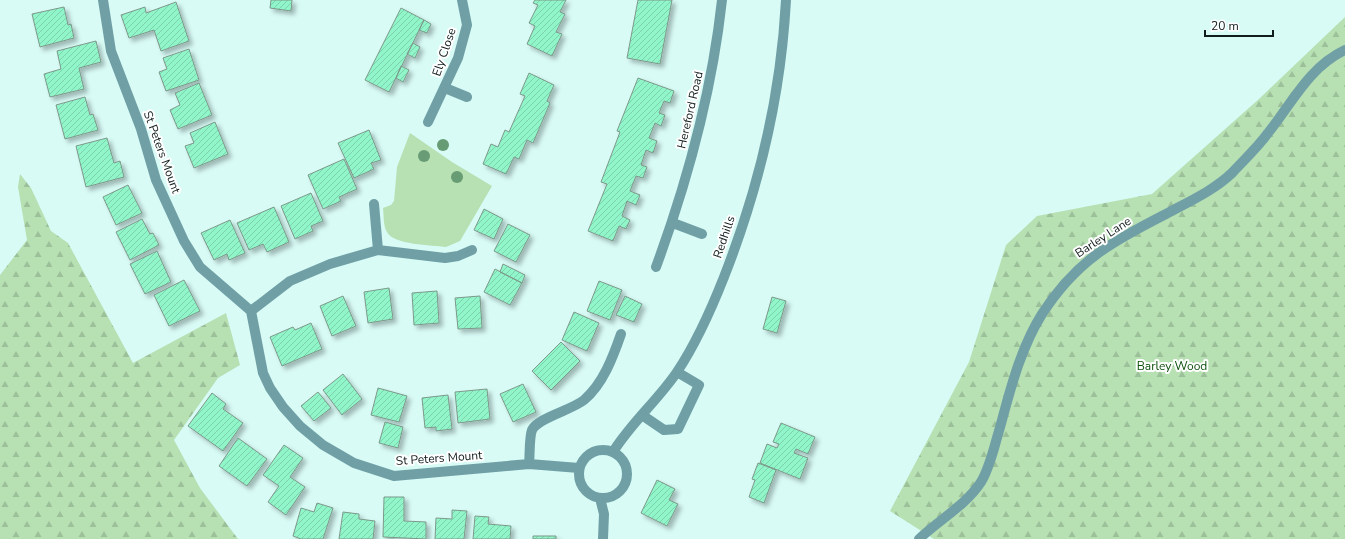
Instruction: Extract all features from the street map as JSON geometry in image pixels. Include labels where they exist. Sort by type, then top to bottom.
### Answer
[{"type":"street","name":"St Peters Mount","points":[[103,0],[111,50],[140,129],[156,180],[184,241],[200,267],[251,311],[263,373],[270,388],[283,407],[300,426],[323,445],[348,460],[394,476],[529,464],[579,468]]},
{"type":"street","name":"Ely Close","points":[[428,122],[458,58],[467,25],[462,0]]},
{"type":"street","name":"Hereford Road","points":[[656,267],[673,223],[697,139],[710,84],[722,0]]},
{"type":"street","name":"Redhills","points":[[613,452],[623,435],[642,415],[677,372],[700,333],[735,249],[758,174],[773,111],[784,44],[786,0]]},
{"type":"street","name":"Barley Lane","points":[[920,539],[964,500],[981,482],[990,461],[1015,375],[1028,340],[1055,294],[1074,272],[1114,242],[1190,201],[1230,174],[1268,134],[1299,89],[1315,70],[1345,50]]},
{"type":"street","name":"Ely Close","points":[[445,88],[467,97]]},
{"type":"street","points":[[374,204],[378,250]]},
{"type":"street","points":[[673,223],[702,234]]},
{"type":"street","points":[[251,311],[290,281],[330,264],[378,250],[422,254],[445,258],[458,256],[472,250]]},
{"type":"street","points":[[529,464],[532,430],[540,422],[574,408],[591,394],[599,384],[614,356],[621,334]]},
{"type":"street","points":[[642,415],[664,430],[678,429],[699,385],[677,372]]},
{"type":"street","points":[[604,450],[613,452],[620,458],[626,466],[627,475],[624,485],[618,492],[610,497],[600,498],[590,495],[583,488],[579,479],[579,468],[582,461],[588,454],[604,450]]},
{"type":"street","points":[[600,498],[604,514],[603,539]]},
{"type":"green space","name":"Barley Wood","points":[[1345,17],[1345,539],[934,539],[890,511],[969,362],[1006,245],[1037,216],[1152,194],[1259,99]]},
{"type":"green space","points":[[410,133],[452,162],[492,186],[460,241],[446,247],[423,245],[397,240],[387,232],[384,224],[383,208],[391,205],[394,201],[397,167]]},
{"type":"green space","points":[[20,174],[31,188],[51,231],[68,243],[133,363],[226,313],[240,365],[218,378],[174,440],[200,488],[238,539],[0,539],[0,275],[27,240],[18,187]]},
{"type":"building","points":[[271,0],[292,0],[291,11],[270,8]]},
{"type":"building","points":[[535,0],[566,0],[560,12],[565,14],[556,32],[562,34],[552,56],[527,44],[535,26],[529,23],[538,5],[533,3]]},
{"type":"building","points":[[638,0],[672,0],[660,64],[627,58]]},
{"type":"building","points":[[176,2],[189,41],[161,51],[154,30],[129,38],[121,15],[145,7],[146,13]]},
{"type":"building","points":[[64,7],[68,25],[71,24],[74,38],[40,47],[32,14]]},
{"type":"building","points":[[401,8],[424,20],[389,92],[365,80]]},
{"type":"building","points":[[424,20],[431,24],[427,33],[419,30]]},
{"type":"building","points":[[96,41],[101,62],[79,68],[84,89],[50,97],[44,74],[61,69],[57,51]]},
{"type":"building","points":[[413,43],[420,47],[415,58],[407,54]]},
{"type":"building","points":[[189,49],[199,80],[166,91],[159,72],[167,69],[163,58]]},
{"type":"building","points":[[401,66],[409,70],[403,82],[396,78]]},
{"type":"building","points":[[529,73],[554,85],[547,101],[550,103],[533,143],[527,140],[519,159],[514,157],[506,174],[483,164],[491,144],[498,147],[505,130],[509,132],[525,96],[520,94]]},
{"type":"building","points":[[638,78],[674,91],[670,103],[664,101],[659,113],[665,115],[661,126],[655,123],[649,138],[657,141],[653,153],[646,150],[641,165],[647,167],[643,178],[636,176],[630,191],[640,195],[636,205],[627,201],[622,216],[630,220],[626,229],[619,226],[613,241],[588,231],[607,184],[601,182],[620,132],[617,131]]},
{"type":"building","points":[[199,83],[212,115],[178,129],[170,110],[180,105],[175,93]]},
{"type":"building","points":[[85,97],[90,115],[93,114],[98,130],[65,139],[56,105]]},
{"type":"building","points":[[215,122],[228,154],[194,168],[185,146],[194,143],[190,133]]},
{"type":"building","points":[[369,130],[381,160],[371,163],[374,169],[354,178],[338,143]]},
{"type":"building","points":[[107,138],[114,163],[120,161],[124,177],[86,187],[76,146]]},
{"type":"building","points":[[344,159],[357,189],[339,197],[341,201],[323,209],[308,175]]},
{"type":"building","points":[[128,185],[142,213],[116,225],[103,197]]},
{"type":"building","points":[[311,193],[323,221],[311,226],[313,231],[295,239],[281,206]]},
{"type":"building","points":[[274,207],[289,242],[267,252],[263,244],[249,250],[237,223]]},
{"type":"building","points":[[484,209],[503,219],[494,239],[474,230]]},
{"type":"building","points":[[142,219],[150,234],[153,233],[159,245],[130,260],[116,232]]},
{"type":"building","points":[[230,220],[245,253],[229,260],[227,254],[214,260],[201,233]]},
{"type":"building","points":[[508,224],[530,235],[516,262],[494,251]]},
{"type":"building","points":[[157,251],[171,282],[145,294],[130,264]]},
{"type":"building","points":[[503,264],[525,275],[522,283],[500,272]]},
{"type":"building","points":[[495,269],[522,283],[510,305],[484,292]]},
{"type":"building","points":[[184,280],[200,311],[169,326],[154,295]]},
{"type":"building","points":[[599,281],[622,290],[610,320],[587,311]]},
{"type":"building","points":[[389,288],[393,319],[368,323],[364,292]]},
{"type":"building","points":[[437,291],[439,323],[414,325],[412,293]]},
{"type":"building","points":[[343,296],[356,326],[332,336],[320,306]]},
{"type":"building","points":[[480,296],[482,328],[458,329],[455,298]]},
{"type":"building","points":[[625,296],[642,304],[634,322],[616,315]]},
{"type":"building","points":[[772,297],[786,301],[777,333],[763,329]]},
{"type":"building","points":[[574,312],[599,323],[587,351],[562,340]]},
{"type":"building","points":[[311,323],[322,349],[282,366],[270,337],[293,327],[295,330]]},
{"type":"building","points":[[561,342],[580,361],[551,390],[532,371]]},
{"type":"building","points":[[343,374],[362,399],[342,415],[323,390]]},
{"type":"building","points":[[523,384],[536,412],[513,422],[500,394]]},
{"type":"building","points":[[378,388],[407,396],[399,422],[371,415]]},
{"type":"building","points":[[487,389],[490,419],[458,423],[455,392]]},
{"type":"building","points":[[318,392],[331,408],[314,421],[301,406]]},
{"type":"building","points":[[212,393],[226,404],[223,409],[243,423],[223,451],[188,426]]},
{"type":"building","points":[[448,395],[452,429],[436,431],[436,427],[425,428],[422,398]]},
{"type":"building","points":[[385,422],[403,427],[398,448],[379,443]]},
{"type":"building","points":[[781,423],[815,437],[808,454],[796,449],[794,453],[808,458],[800,479],[760,463],[767,444],[777,448],[779,444],[773,442]]},
{"type":"building","points":[[238,438],[267,459],[247,486],[219,466]]},
{"type":"building","points":[[284,445],[303,458],[290,477],[305,487],[286,515],[268,502],[279,486],[263,475]]},
{"type":"building","points":[[758,463],[776,470],[764,503],[749,497],[755,480],[752,479]]},
{"type":"building","points":[[657,480],[675,489],[669,500],[678,504],[667,526],[641,513]]},
{"type":"building","points":[[384,497],[404,497],[404,521],[426,522],[426,539],[383,537]]},
{"type":"building","points":[[317,503],[333,508],[323,539],[301,539],[293,536],[301,508],[314,512]]},
{"type":"building","points":[[452,510],[467,511],[464,539],[435,539],[436,518],[452,519]]},
{"type":"building","points":[[343,512],[359,514],[359,519],[375,521],[373,539],[339,539]]},
{"type":"building","points":[[475,516],[489,517],[488,524],[511,526],[510,539],[473,539]]},
{"type":"building","points":[[533,536],[556,536],[556,539],[533,539]]}]
